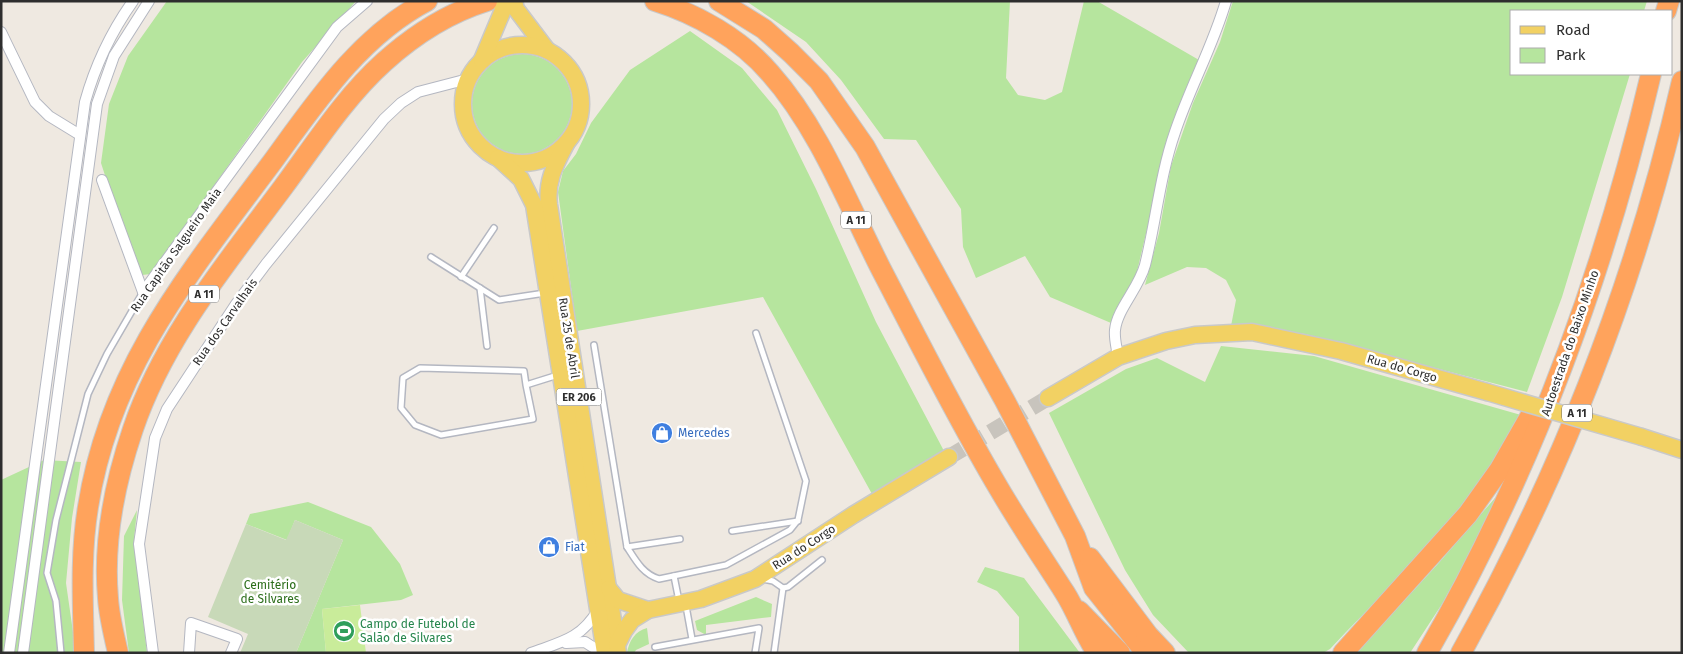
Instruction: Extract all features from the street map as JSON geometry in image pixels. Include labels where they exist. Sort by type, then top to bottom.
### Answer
[{"type":"highway","points":[[84,653],[82,600],[84,532],[99,452],[125,381],[150,332],[200,258],[338,76],[373,40],[393,23],[427,1]]},
{"type":"highway","name":"A 11","points":[[111,653],[108,546],[118,480],[140,410],[170,347],[215,278],[365,81],[403,45],[427,28],[455,13],[487,1]]},
{"type":"highway","name":"A 11","points":[[655,1],[696,16],[747,50],[769,71],[788,95],[816,139],[893,291],[993,478],[1072,604],[1087,638],[1097,653]]},
{"type":"highway","points":[[719,1],[764,29],[792,53],[819,82],[860,140],[1005,401],[1074,536],[1094,588],[1146,653]]},
{"type":"highway","name":"Autoestrada do Baixo Minho","points":[[1427,653],[1483,549],[1529,453],[1564,368],[1579,316],[1633,153],[1652,75]]},
{"type":"highway","name":"A 11","points":[[1460,653],[1500,581],[1538,503],[1600,357],[1648,217],[1664,161],[1682,82]]},
{"type":"highway","points":[[1343,653],[1447,540],[1500,470],[1530,417],[1579,316]]},
{"type":"highway","points":[[1074,536],[1148,635],[1165,653]]},
{"type":"highway","name":"A 11","points":[[108,599],[118,653]]},
{"type":"highway","points":[[82,600],[94,653]]},
{"type":"highway","name":"A 11","points":[[1072,604],[1120,653]]},
{"type":"main road","name":"ER 206","points":[[482,60],[496,50],[513,45],[530,45],[547,50],[563,60],[574,75],[581,92],[582,111],[576,129],[566,144],[552,156],[534,162],[516,163],[498,158],[482,148],[470,133],[464,116],[463,97],[468,79],[482,60],[503,10],[501,1]]},
{"type":"main road","name":"ER 206","points":[[514,1],[516,9],[547,50]]},
{"type":"main road","name":"Rua 25 de Abril","points":[[566,144],[552,170],[548,192],[608,589],[614,650]]},
{"type":"main road","name":"Rua 25 de Abril","points":[[498,158],[521,179],[534,205],[599,609],[614,650]]},
{"type":"main road","name":"Rua do Corgo","points":[[1048,398],[1118,357],[1166,341],[1195,335],[1252,332],[1341,351],[1682,450]]},
{"type":"main road","name":"Rua do Corgo","points":[[614,650],[624,630],[632,620],[648,610],[708,597],[754,579],[853,515],[949,457]]},
{"type":"main road","name":"Rua do Corgo","points":[[608,589],[618,600],[648,610]]},
{"type":"street","points":[[9,653],[85,102],[93,74],[115,28],[133,1]]},
{"type":"street","points":[[23,653],[97,104],[114,56],[149,1]]},
{"type":"street","name":"Rua Capitão Salgueiro Maia","points":[[143,292],[337,27],[367,1]]},
{"type":"street","points":[[1118,357],[1115,330],[1119,316],[1138,284],[1145,266],[1163,176],[1175,132],[1217,34],[1226,1]]},
{"type":"street","points":[[1,32],[35,102],[49,116],[80,134]]},
{"type":"street","name":"Rua dos Carvalhais","points":[[152,653],[139,544],[156,438],[167,409],[231,312],[266,264],[384,119],[401,103],[418,92],[468,79]]},
{"type":"street","points":[[102,180],[143,292]]},
{"type":"street","points":[[531,653],[582,632],[590,624],[599,609]]},
{"type":"street","points":[[189,653],[192,623],[237,638],[231,653]]},
{"type":"street","points":[[558,643],[586,642],[602,653]]},
{"type":"lane","points":[[461,276],[494,228]]},
{"type":"lane","points":[[431,257],[499,300],[548,292]]},
{"type":"lane","points":[[480,288],[487,346]]},
{"type":"lane","name":"Rua Capitão Salgueiro Maia","points":[[61,653],[56,601],[47,572],[56,520],[88,394],[107,354],[143,292]]},
{"type":"lane","points":[[594,345],[626,547],[641,568],[650,576],[659,579],[726,565],[790,530],[798,520],[806,481],[756,332]]},
{"type":"lane","points":[[420,368],[524,371],[526,385],[533,419],[441,435],[415,425],[401,408],[403,378],[420,368]]},
{"type":"lane","points":[[526,385],[561,374]]},
{"type":"lane","points":[[732,531],[798,520]]},
{"type":"lane","points":[[626,547],[680,539]]},
{"type":"lane","points":[[783,588],[794,583],[822,560]]},
{"type":"lane","points":[[674,576],[692,639]]},
{"type":"lane","points":[[754,579],[766,578],[783,588]]},
{"type":"lane","points":[[774,653],[783,588]]},
{"type":"lane","points":[[655,647],[759,628],[755,653]]},
{"type":"green space","points":[[167,1],[356,1],[302,62],[151,274],[142,275],[125,237],[101,163],[109,104],[128,56]]},
{"type":"green space","points":[[746,1],[1010,1],[1006,78],[1018,95],[1045,100],[1062,92],[1084,1],[1097,1],[1199,60],[1169,136],[1135,280],[1111,323],[1050,297],[1025,256],[976,278],[963,247],[961,209],[916,140],[884,139],[841,80],[806,42]]},
{"type":"green space","points":[[1233,1],[1647,1],[1644,10],[1510,10],[1510,75],[1630,75],[1562,297],[1527,392],[1305,334],[1231,326],[1236,300],[1226,280],[1206,268],[1187,267],[1145,285],[1159,233],[1171,166],[1193,103],[1220,42]]},
{"type":"green space","points":[[690,31],[742,68],[777,110],[816,189],[876,322],[944,451],[872,494],[763,297],[577,331],[558,192],[563,171],[576,154],[591,123],[630,70]]},
{"type":"green space","points":[[522,54],[541,58],[557,69],[568,85],[572,104],[568,123],[557,139],[541,150],[522,154],[503,150],[487,139],[476,123],[472,104],[476,85],[487,69],[503,58]]},
{"type":"green space","points":[[1221,346],[1314,356],[1521,415],[1483,478],[1460,509],[1330,649],[1323,653],[1189,653],[1153,615],[1125,570],[1049,413],[1126,369],[1157,358],[1205,382]]},
{"type":"green space","points":[[44,460],[81,462],[72,518],[66,583],[76,653],[1,653],[1,480]]},
{"type":"green space","points":[[1495,498],[1499,500],[1442,604],[1410,653],[1356,653],[1437,565]]},
{"type":"green space","points":[[308,502],[371,527],[400,564],[413,595],[401,600],[322,609],[326,653],[296,653],[343,540],[295,520],[287,540],[246,524],[250,514]]},
{"type":"green space","points":[[137,510],[134,540],[147,653],[129,653],[122,600],[124,536]]},
{"type":"green space","name":"Cemitério de Silvares","points":[[295,520],[343,540],[296,653],[240,653],[248,634],[208,617],[246,524],[286,540]]},
{"type":"green space","points":[[985,567],[1024,578],[1080,653],[1019,653],[1019,617],[997,591],[977,582]]},
{"type":"green space","points":[[756,597],[772,604],[771,617],[706,625],[706,635],[697,630],[695,621]]},
{"type":"green space","name":"Campo de Futebol de Salão de Silvares","points":[[360,605],[366,653],[326,653],[322,609]]},
{"type":"green space","points":[[647,628],[649,644],[636,650],[634,653],[627,653],[633,637],[639,631]]},
{"type":"tunnel","points":[[949,457],[1048,398]]},
{"type":"place","name":"Mercedes","points":[[662,433]]},
{"type":"place","name":"Fiat","points":[[549,547]]},
{"type":"place","name":"Campo de Futebol de Salão de Silvares","points":[[344,631]]}]
